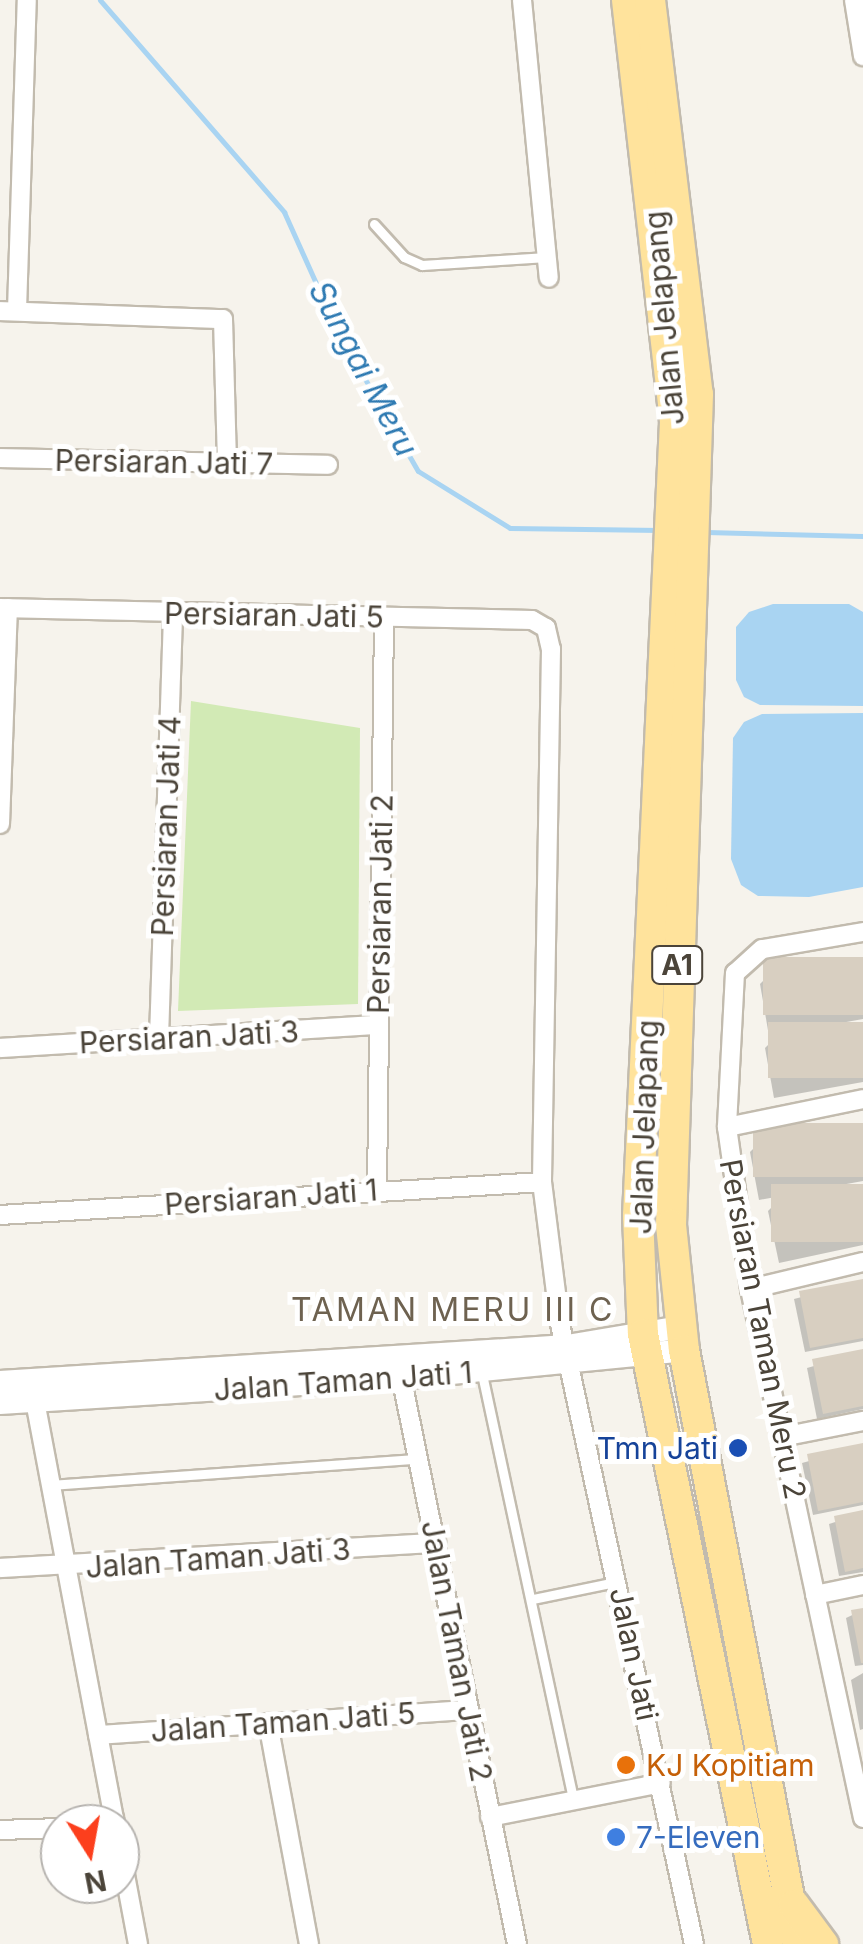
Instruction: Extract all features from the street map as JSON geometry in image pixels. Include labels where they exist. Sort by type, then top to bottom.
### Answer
[{"type":"main road","name":"Jalan Jelapang","points":[[626,0],[687,467]]},
{"type":"main road","name":"Jalan Jelapang","points":[[650,0],[690,311],[680,608],[638,1216],[646,1344],[768,1944]]},
{"type":"main road","name":"Jalan Jelapang","points":[[680,608],[671,1208],[682,1338],[798,1944]]},
{"type":"main road","points":[[792,1903],[823,1944]]},
{"type":"street","points":[[27,0],[31,32],[8,311],[223,318],[226,463]]},
{"type":"street","points":[[522,0],[549,278]]},
{"type":"street","points":[[854,0],[863,56]]},
{"type":"street","name":"Persiaran Jati 7","points":[[0,458],[328,464]]},
{"type":"street","points":[[0,824],[4,608]]},
{"type":"street","name":"Persiaran Jati 5","points":[[4,608],[532,620],[546,628]]},
{"type":"street","name":"Persiaran Jati 4","points":[[159,1038],[173,614]]},
{"type":"street","name":"Persiaran Jati 2","points":[[377,1190],[384,618]]},
{"type":"street","name":"Jalan Jati","points":[[546,628],[551,649],[542,1182],[569,1355],[694,1944]]},
{"type":"street","name":"Persiaran Taman Meru 2","points":[[863,932],[762,950],[735,974],[727,1127],[750,1289],[815,1595],[854,1749],[863,1818]]},
{"type":"street","name":"Persiaran Jati 3","points":[[0,1048],[378,1025]]},
{"type":"street","points":[[727,1127],[863,1099]]},
{"type":"street","name":"Persiaran Jati 1","points":[[0,1215],[542,1182]]},
{"type":"street","points":[[750,1289],[863,1262]]},
{"type":"street","name":"Jalan Taman Jati 1","points":[[0,1382],[399,1368],[481,1371],[682,1338]]},
{"type":"street","name":"Jalan Taman Jati 1","points":[[0,1403],[569,1355]]},
{"type":"street","name":"Jalan Taman Jati 2","points":[[399,1368],[517,1944]]},
{"type":"street","points":[[35,1402],[112,1804]]},
{"type":"street","points":[[782,1436],[863,1421]]},
{"type":"street","name":"Jalan Taman Jati 3","points":[[0,1568],[66,1568],[436,1543]]},
{"type":"street","points":[[815,1595],[863,1585]]},
{"type":"street","name":"Jalan Taman Jati 5","points":[[98,1734],[468,1710]]},
{"type":"street","points":[[268,1723],[309,1944]]},
{"type":"street","points":[[490,1817],[661,1783]]},
{"type":"street","points":[[0,1830],[40,1829]]},
{"type":"street","points":[[130,1904],[138,1944]]},
{"type":"lane","points":[[374,224],[404,257],[422,265],[547,256]]},
{"type":"lane","points":[[481,1371],[573,1800]]},
{"type":"lane","points":[[51,1485],[418,1459]]},
{"type":"lane","points":[[533,1600],[618,1581]]},
{"type":"green space","points":[[191,701],[360,728],[358,1004],[178,1011]]},
{"type":"water","points":[[773,604],[849,604],[863,612],[863,706],[760,705],[744,697],[736,680],[736,627],[749,612]]},
{"type":"water","points":[[863,713],[863,887],[809,897],[758,896],[741,885],[731,859],[733,738],[744,722],[762,714]]},
{"type":"building","points":[[763,957],[863,957],[863,1015],[763,1015]]},
{"type":"building","points":[[768,1022],[863,1022],[863,1078],[768,1078]]},
{"type":"building","points":[[753,1123],[863,1123],[863,1177],[753,1177]]},
{"type":"building","points":[[771,1184],[863,1184],[863,1242],[771,1242]]},
{"type":"building","points":[[863,1279],[863,1338],[810,1348],[799,1291]]},
{"type":"building","points":[[863,1349],[863,1406],[823,1414],[812,1359]]},
{"type":"building","points":[[863,1443],[863,1502],[818,1511],[807,1454]]},
{"type":"building","points":[[863,1510],[863,1568],[845,1572],[834,1516]]},
{"type":"building","points":[[863,1608],[863,1663],[861,1663],[851,1610]]},
{"type":"waterway","name":"Sungai Meru","points":[[100,0],[284,212],[338,332],[418,471],[510,528],[660,530]]},
{"type":"waterway","name":"Sungai Meru","points":[[706,532],[863,536]]},
{"type":"place","name":"Tmn Jati","points":[[738,1448]]},
{"type":"place","name":"KJ Kopitiam","points":[[626,1765]]},
{"type":"place","name":"7-Eleven","points":[[616,1837]]},
{"type":"district","name":"TAMAN MERU III C","points":[[453,1310]]}]
